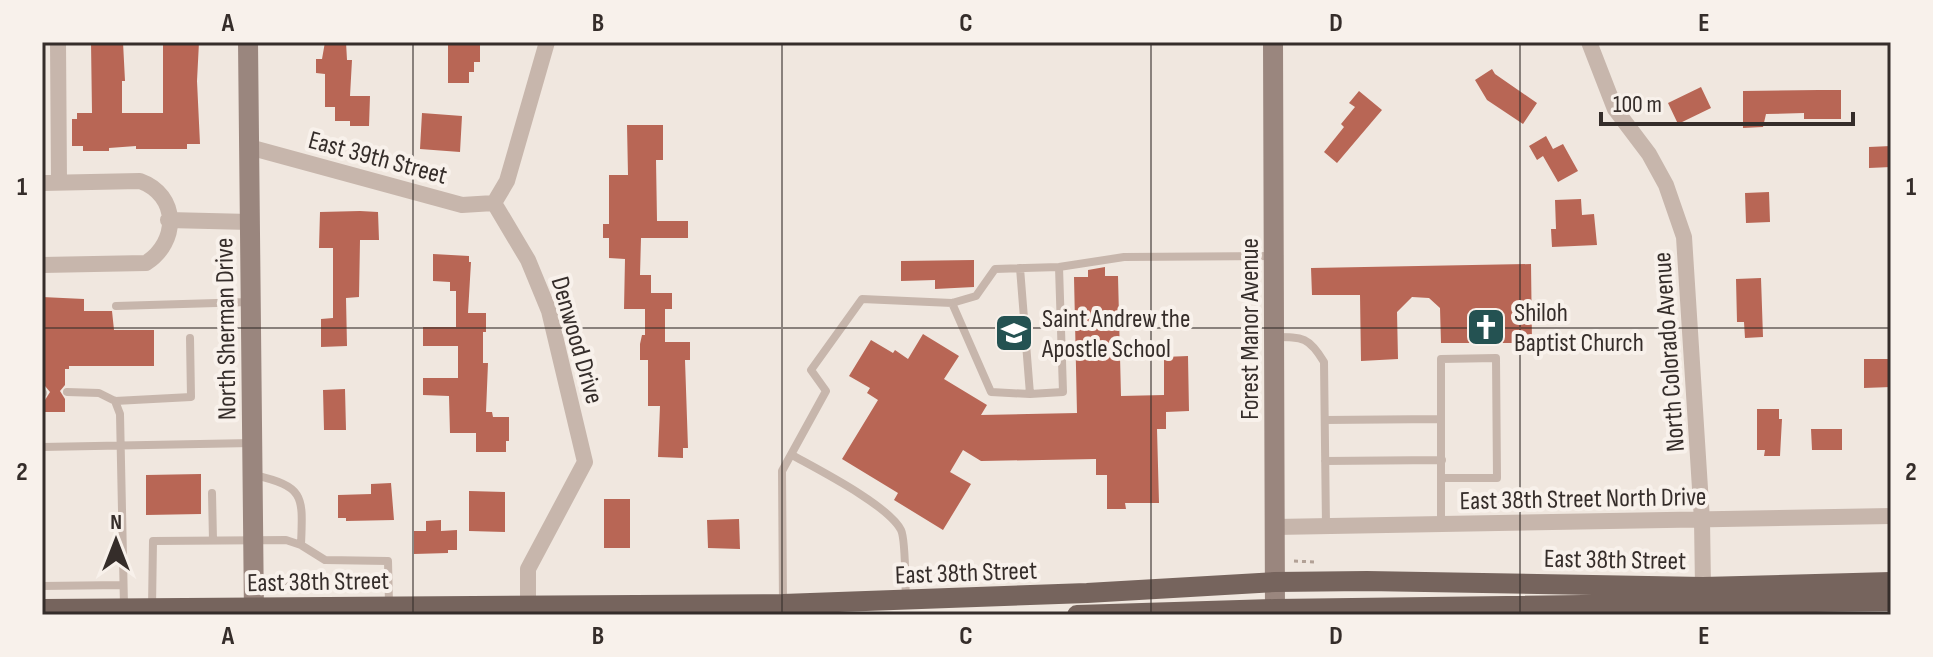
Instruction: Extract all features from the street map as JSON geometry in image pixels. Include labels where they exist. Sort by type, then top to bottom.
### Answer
[{"type":"main road","name":"North Sherman Drive","points":[[248,42],[254,612]]},
{"type":"main road","name":"Forest Manor Avenue","points":[[1273,42],[1275,612]]},
{"type":"main road","name":"East 38th Street","points":[[42,609],[152,607],[254,612],[389,605],[783,604],[1275,582],[1704,602],[1891,582]]},
{"type":"main road","name":"East 38th Street","points":[[1077,615],[1891,601]]},
{"type":"street","points":[[42,265],[146,263],[157,256],[168,239],[166,200],[152,186],[140,181],[50,182],[58,42]]},
{"type":"street","points":[[494,203],[507,181],[547,42]]},
{"type":"street","name":"North Colorado Avenue","points":[[1589,42],[1615,109],[1658,168],[1674,201],[1686,247],[1704,602]]},
{"type":"street","name":"East 39th Street","points":[[249,147],[462,205],[494,203]]},
{"type":"street","name":"Denwood Drive","points":[[494,203],[521,246],[549,311],[585,462],[528,569],[528,606]]},
{"type":"street","points":[[168,220],[250,222]]},
{"type":"street","name":"East 38th Street North Drive","points":[[1275,527],[1891,516]]},
{"type":"lane","points":[[783,604],[782,471],[826,391],[811,370],[862,299],[952,303],[976,296],[995,269],[1059,267],[1124,257],[1274,256]]},
{"type":"lane","points":[[952,303],[991,392],[1063,392],[1059,267]]},
{"type":"lane","points":[[1020,268],[1030,394]]},
{"type":"lane","points":[[116,306],[251,302]]},
{"type":"lane","points":[[1275,337],[1300,338],[1312,344],[1324,362],[1326,526]]},
{"type":"lane","points":[[67,392],[99,393],[115,401],[191,397],[190,338]]},
{"type":"lane","points":[[1441,478],[1497,478],[1496,358],[1441,359],[1442,460],[1441,478],[1441,524]]},
{"type":"lane","points":[[115,401],[120,414],[124,607]]},
{"type":"lane","points":[[1325,420],[1441,419]]},
{"type":"lane","points":[[42,447],[253,443]]},
{"type":"lane","points":[[792,455],[888,515],[902,532],[906,600]]},
{"type":"lane","points":[[1325,461],[1442,460]]},
{"type":"lane","points":[[253,475],[284,482],[295,490],[302,515],[301,545]]},
{"type":"lane","points":[[212,493],[213,540]]},
{"type":"lane","points":[[152,607],[153,541],[213,540],[286,540],[325,560],[388,561],[389,605]]},
{"type":"lane","points":[[42,586],[123,585]]},
{"type":"building","points":[[91,42],[123,42],[125,81],[122,81],[122,113],[163,113],[163,42],[199,42],[200,144],[187,144],[187,149],[136,149],[136,146],[109,148],[109,151],[83,151],[83,146],[72,146],[72,119],[77,119],[77,113],[92,113]]},
{"type":"building","points":[[325,42],[346,42],[347,60],[352,60],[350,96],[370,96],[369,126],[350,126],[350,121],[335,121],[335,107],[325,107],[325,74],[316,73],[316,59],[322,59]]},
{"type":"building","points":[[448,42],[480,42],[480,62],[474,62],[474,72],[469,72],[469,83],[448,83]]},
{"type":"building","points":[[1492,69],[1537,103],[1523,124],[1487,100],[1475,80]]},
{"type":"building","points":[[1701,87],[1711,108],[1678,124],[1668,103]]},
{"type":"building","points":[[1841,90],[1841,119],[1804,119],[1804,113],[1766,114],[1763,127],[1743,128],[1743,91]]},
{"type":"building","points":[[1359,91],[1382,110],[1337,163],[1324,152],[1344,127],[1341,124],[1355,107],[1349,103]]},
{"type":"building","points":[[422,113],[462,116],[460,152],[420,149]]},
{"type":"building","points":[[627,125],[663,125],[663,160],[656,160],[657,221],[688,221],[688,238],[641,238],[640,275],[651,275],[651,293],[672,293],[672,309],[665,309],[665,342],[690,342],[690,360],[685,360],[688,448],[683,448],[683,458],[658,457],[660,406],[648,406],[648,360],[640,360],[640,344],[642,335],[645,335],[645,309],[624,309],[625,259],[609,258],[609,238],[603,238],[603,224],[609,224],[609,175],[628,175]]},
{"type":"building","points":[[1546,136],[1553,149],[1563,144],[1578,171],[1558,182],[1543,156],[1537,160],[1529,146]]},
{"type":"building","points":[[1891,146],[1891,167],[1869,168],[1869,147]]},
{"type":"building","points":[[1769,192],[1770,222],[1746,223],[1745,193]]},
{"type":"building","points":[[1581,199],[1582,215],[1594,214],[1597,245],[1552,247],[1551,229],[1556,229],[1555,200]]},
{"type":"building","points":[[320,212],[378,212],[379,240],[360,240],[359,297],[346,298],[347,346],[321,347],[321,319],[333,318],[333,248],[319,248]]},
{"type":"building","points":[[433,254],[469,256],[468,313],[486,313],[483,363],[488,363],[486,412],[492,412],[493,417],[509,417],[506,452],[476,452],[476,433],[450,433],[449,396],[423,395],[423,378],[458,378],[458,346],[423,346],[423,327],[456,327],[456,291],[450,291],[450,282],[433,281]]},
{"type":"building","points":[[974,260],[974,287],[935,289],[935,280],[901,281],[901,261]]},
{"type":"building","name":"Shiloh Baptist Church","points":[[1531,264],[1532,343],[1441,343],[1440,308],[1429,298],[1412,297],[1397,312],[1398,359],[1361,361],[1360,295],[1312,295],[1311,268]]},
{"type":"building","points":[[1105,267],[1105,276],[1118,276],[1121,396],[1164,395],[1164,357],[1188,356],[1189,411],[1166,412],[1166,429],[1157,429],[1159,503],[1125,503],[1126,509],[1107,509],[1107,475],[1096,475],[1096,459],[981,461],[963,450],[950,472],[971,484],[943,530],[894,500],[898,493],[842,459],[878,400],[867,393],[870,388],[849,376],[871,340],[908,359],[923,334],[959,356],[944,379],[987,405],[981,415],[1077,413],[1074,277],[1088,277],[1088,270]]},
{"type":"building","points":[[1761,278],[1763,337],[1745,338],[1744,322],[1737,322],[1736,279]]},
{"type":"building","points":[[42,297],[84,299],[84,311],[112,311],[114,330],[154,330],[154,366],[69,366],[65,369],[65,385],[60,391],[65,399],[65,412],[45,412],[45,400],[50,392],[45,386],[45,369],[42,366]]},
{"type":"building","points":[[1864,359],[1891,359],[1891,387],[1864,388]]},
{"type":"building","points":[[345,389],[346,430],[324,430],[323,390]]},
{"type":"building","points":[[1757,409],[1779,409],[1779,419],[1782,419],[1780,456],[1764,456],[1765,450],[1757,450]]},
{"type":"building","points":[[1811,429],[1842,429],[1842,450],[1812,450]]},
{"type":"building","points":[[201,474],[201,514],[146,515],[146,475]]},
{"type":"building","points":[[391,483],[394,520],[346,521],[346,518],[338,518],[338,495],[371,494],[371,484]]},
{"type":"building","points":[[469,491],[505,492],[505,532],[469,531]]},
{"type":"building","points":[[604,499],[630,499],[630,548],[604,548]]},
{"type":"building","points":[[739,519],[740,549],[708,548],[707,520]]},
{"type":"building","points":[[441,520],[441,531],[457,530],[457,550],[414,554],[414,531],[426,531],[426,521]]},
{"type":"place","name":"Shiloh Baptist Church","points":[[1486,327]]},
{"type":"place","name":"Saint Andrew the Apostle School","points":[[1014,333]]}]
